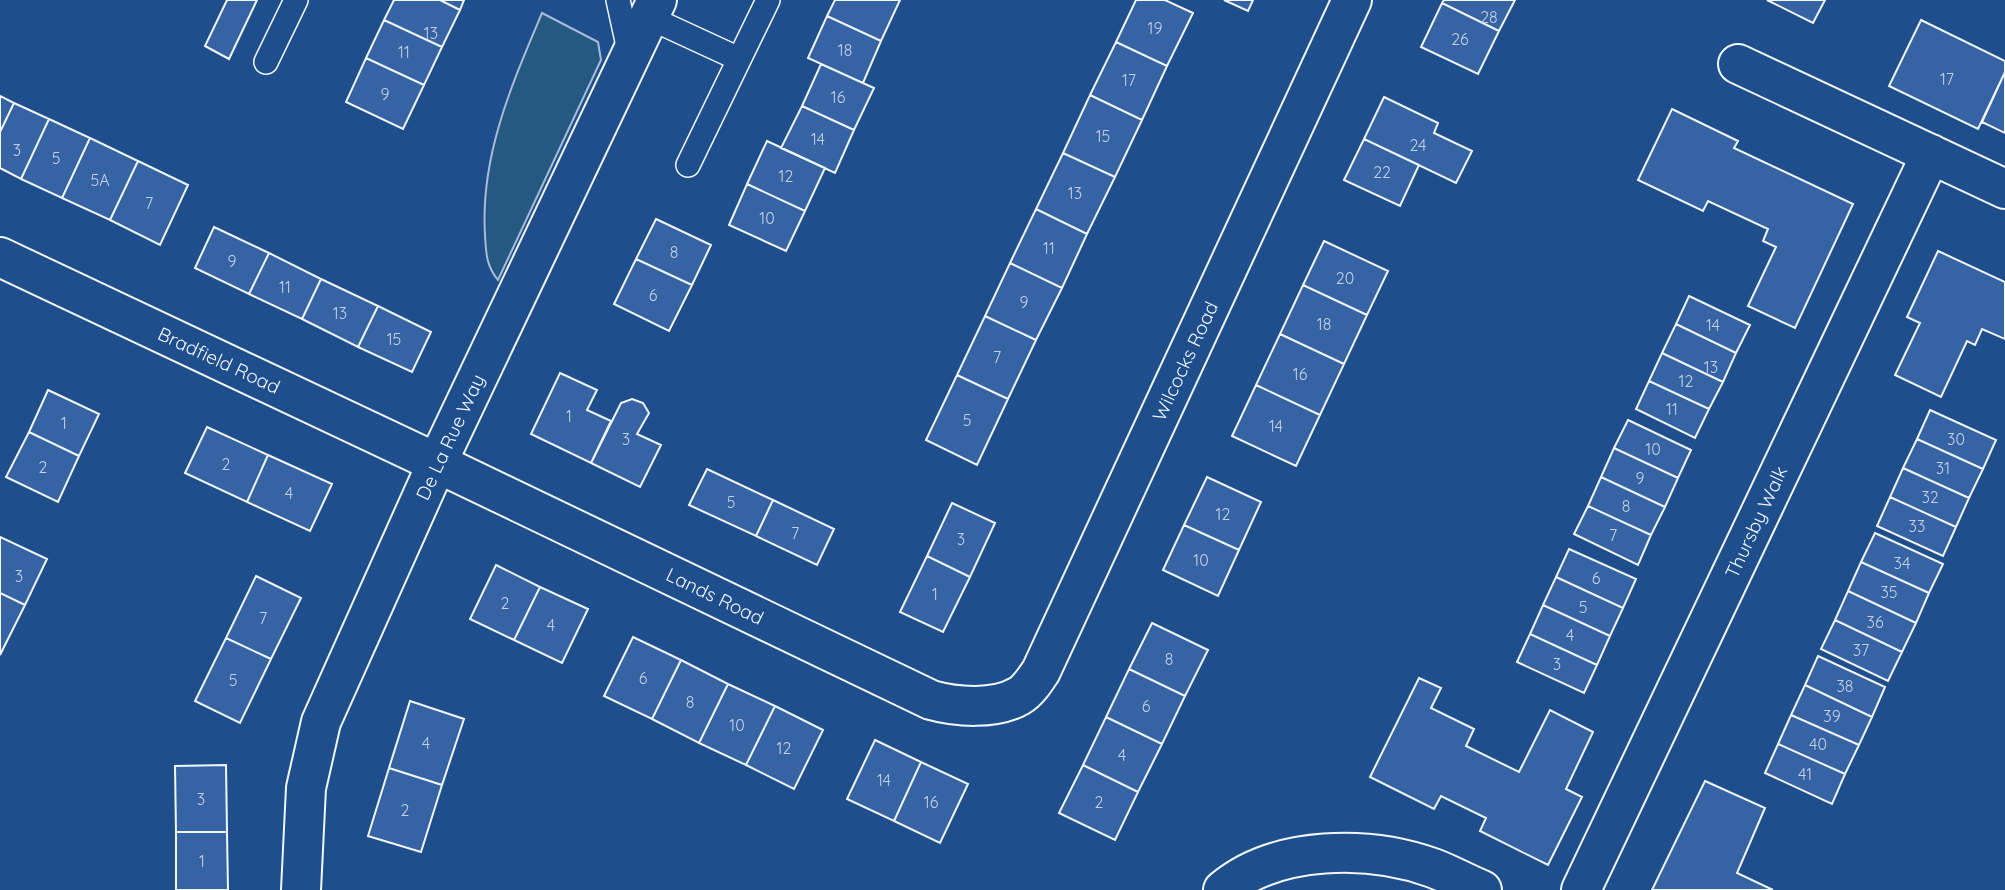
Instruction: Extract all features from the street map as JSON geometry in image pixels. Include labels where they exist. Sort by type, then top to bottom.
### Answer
[{"type":"street","name":"Wilcocks Road","points":[[998,704],[1018,697],[1027,690],[1046,661],[1352,0]]},
{"type":"street","name":"De La Rue Way","points":[[301,890],[306,788],[321,722],[437,463],[630,55],[630,4]]},
{"type":"street","points":[[1738,64],[2005,189]]},
{"type":"street","name":"Thursby Walk","points":[[1581,890],[1931,154]]},
{"type":"street","name":"Bradfield Road","points":[[0,258],[437,463]]},
{"type":"street","name":"Lands Road","points":[[437,463],[931,700],[949,705],[998,704]]},
{"type":"street","points":[[1223,890],[1266,866],[1328,853],[1354,852],[1376,854],[1432,868],[1482,890]]},
{"type":"lane","points":[[266,62],[296,0]]},
{"type":"lane","points":[[688,165],[768,0]]},
{"type":"lane","points":[[630,4],[739,59]]},
{"type":"shaded area","points":[[542,13],[598,42],[601,60],[498,280],[489,264],[486,247],[485,206],[488,177],[500,121]]},
{"type":"building","points":[[227,0],[257,0],[229,59],[205,46]]},
{"type":"building","points":[[394,0],[440,0],[460,10],[442,47],[384,20]]},
{"type":"building","points":[[440,0],[464,0],[460,10]]},
{"type":"building","points":[[835,0],[900,0],[881,41],[827,16]]},
{"type":"building","points":[[1136,0],[1165,0],[1193,13],[1167,66],[1116,42]]},
{"type":"building","points":[[1224,0],[1253,0],[1248,11]]},
{"type":"building","points":[[1444,0],[1515,0],[1499,31],[1442,3]]},
{"type":"building","points":[[1767,0],[1825,0],[1813,23]]},
{"type":"building","points":[[1442,3],[1499,31],[1478,74],[1421,47]]},
{"type":"building","points":[[827,16],[881,41],[863,83],[808,58]]},
{"type":"building","points":[[384,20],[442,47],[424,85],[366,58]]},
{"type":"building","points":[[1921,20],[2005,61],[2005,72],[1978,129],[1889,86]]},
{"type":"building","points":[[1116,42],[1167,66],[1142,120],[1090,95]]},
{"type":"building","points":[[366,58],[424,85],[403,129],[346,102]]},
{"type":"building","points":[[821,64],[874,88],[854,130],[802,106]]},
{"type":"building","points":[[2005,72],[2005,133],[1982,122]]},
{"type":"building","points":[[1090,95],[1142,120],[1115,177],[1063,153]]},
{"type":"building","points":[[0,96],[14,103],[0,132]]},
{"type":"building","points":[[1384,97],[1438,123],[1434,133],[1472,151],[1456,183],[1364,139]]},
{"type":"building","points":[[14,103],[49,119],[21,179],[0,168],[0,132]]},
{"type":"building","points":[[802,106],[854,130],[835,173],[781,148]]},
{"type":"building","points":[[1672,109],[1738,141],[1734,148],[1853,204],[1795,328],[1748,306],[1776,247],[1763,241],[1768,229],[1708,201],[1703,211],[1638,180]]},
{"type":"building","points":[[49,119],[90,138],[62,198],[21,179]]},
{"type":"building","points":[[90,138],[138,161],[110,220],[62,198]]},
{"type":"building","points":[[1364,139],[1419,165],[1400,206],[1344,180]]},
{"type":"building","points":[[767,141],[825,168],[805,211],[747,184]]},
{"type":"building","points":[[1063,153],[1115,177],[1087,234],[1036,209]]},
{"type":"building","points":[[138,161],[188,185],[160,245],[110,220]]},
{"type":"building","points":[[747,184],[805,211],[786,251],[729,225]]},
{"type":"building","points":[[1036,209],[1087,234],[1062,288],[1010,263]]},
{"type":"building","points":[[656,219],[711,245],[692,285],[636,259]]},
{"type":"building","points":[[214,227],[269,253],[249,294],[195,268]]},
{"type":"building","points":[[1324,241],[1388,271],[1367,315],[1303,285]]},
{"type":"building","points":[[1938,251],[2005,282],[2005,339],[1982,329],[1975,345],[1967,341],[1941,397],[1895,375],[1920,323],[1907,317]]},
{"type":"building","points":[[269,253],[321,279],[302,319],[249,294]]},
{"type":"building","points":[[636,259],[692,285],[669,331],[614,304]]},
{"type":"building","points":[[1010,263],[1062,288],[1036,340],[985,316]]},
{"type":"building","points":[[321,279],[378,306],[358,347],[302,319]]},
{"type":"building","points":[[1303,285],[1367,315],[1344,364],[1280,334]]},
{"type":"building","points":[[1689,296],[1750,325],[1736,353],[1676,324]]},
{"type":"building","points":[[378,306],[431,332],[412,372],[358,347]]},
{"type":"building","points":[[985,316],[1036,340],[1008,399],[957,375]]},
{"type":"building","points":[[1676,324],[1736,353],[1723,382],[1662,353]]},
{"type":"building","points":[[1280,334],[1344,364],[1320,415],[1256,385]]},
{"type":"building","points":[[1662,353],[1723,382],[1709,409],[1649,381]]},
{"type":"building","points":[[560,373],[597,390],[587,410],[611,421],[591,463],[531,434]]},
{"type":"building","points":[[957,375],[1008,399],[977,465],[926,440]]},
{"type":"building","points":[[1649,381],[1709,409],[1695,438],[1636,409]]},
{"type":"building","points":[[1256,385],[1320,415],[1296,466],[1232,436]]},
{"type":"building","points":[[48,390],[99,414],[79,456],[29,432]]},
{"type":"building","points":[[632,399],[643,403],[649,413],[637,434],[661,445],[640,487],[591,463],[621,403]]},
{"type":"building","points":[[1930,410],[1996,440],[1983,469],[1917,439]]},
{"type":"building","points":[[1628,420],[1691,450],[1678,478],[1614,448]]},
{"type":"building","points":[[207,427],[268,455],[247,502],[185,473]]},
{"type":"building","points":[[29,432],[79,456],[58,502],[6,477]]},
{"type":"building","points":[[1917,439],[1983,469],[1969,498],[1903,468]]},
{"type":"building","points":[[1614,448],[1678,478],[1665,507],[1601,477]]},
{"type":"building","points":[[268,455],[332,484],[310,531],[247,502]]},
{"type":"building","points":[[1903,468],[1969,498],[1956,527],[1890,497]]},
{"type":"building","points":[[707,469],[773,500],[756,536],[689,505]]},
{"type":"building","points":[[1207,477],[1261,502],[1239,550],[1184,525]]},
{"type":"building","points":[[1601,477],[1665,507],[1651,535],[1588,506]]},
{"type":"building","points":[[1890,497],[1956,527],[1943,556],[1877,526]]},
{"type":"building","points":[[773,500],[834,529],[817,565],[756,536]]},
{"type":"building","points":[[952,503],[995,523],[970,577],[927,556]]},
{"type":"building","points":[[1588,506],[1651,535],[1638,565],[1574,534]]},
{"type":"building","points":[[1184,525],[1239,550],[1218,596],[1163,570]]},
{"type":"building","points":[[1875,533],[1943,564],[1929,593],[1861,562]]},
{"type":"building","points":[[0,537],[47,559],[25,605],[0,593]]},
{"type":"building","points":[[1569,549],[1636,579],[1623,608],[1556,577]]},
{"type":"building","points":[[927,556],[970,577],[943,632],[900,612]]},
{"type":"building","points":[[1861,562],[1929,593],[1916,623],[1848,591]]},
{"type":"building","points":[[496,565],[540,587],[514,640],[470,619]]},
{"type":"building","points":[[256,576],[301,598],[271,659],[226,638]]},
{"type":"building","points":[[1556,577],[1623,608],[1610,636],[1543,605]]},
{"type":"building","points":[[540,587],[588,609],[562,663],[514,640]]},
{"type":"building","points":[[1848,591],[1916,623],[1902,652],[1835,620]]},
{"type":"building","points":[[0,593],[25,605],[0,655]]},
{"type":"building","points":[[1543,605],[1610,636],[1597,665],[1530,634]]},
{"type":"building","points":[[1835,620],[1902,652],[1888,681],[1821,649]]},
{"type":"building","points":[[1152,623],[1208,650],[1185,696],[1129,669]]},
{"type":"building","points":[[1530,634],[1597,665],[1584,693],[1517,662]]},
{"type":"building","points":[[633,637],[681,660],[652,719],[604,696]]},
{"type":"building","points":[[226,638],[271,659],[240,723],[195,701]]},
{"type":"building","points":[[1818,656],[1885,687],[1872,717],[1805,685]]},
{"type":"building","points":[[681,660],[728,684],[699,743],[652,719]]},
{"type":"building","points":[[1129,669],[1185,696],[1162,744],[1106,717]]},
{"type":"building","points":[[1419,678],[1441,688],[1431,708],[1474,729],[1466,746],[1519,772],[1550,710],[1593,732],[1566,789],[1582,797],[1548,865],[1480,831],[1486,818],[1441,796],[1434,809],[1370,777]]},
{"type":"building","points":[[728,684],[775,706],[746,765],[699,743]]},
{"type":"building","points":[[1805,685],[1872,717],[1859,745],[1791,715]]},
{"type":"building","points":[[410,701],[464,719],[442,785],[389,768]]},
{"type":"building","points":[[775,706],[823,730],[794,789],[746,765]]},
{"type":"building","points":[[1791,715],[1859,745],[1845,774],[1778,744]]},
{"type":"building","points":[[1106,717],[1162,744],[1138,792],[1083,765]]},
{"type":"building","points":[[875,740],[921,762],[894,821],[847,799]]},
{"type":"building","points":[[1778,744],[1845,774],[1832,804],[1765,773]]},
{"type":"building","points":[[921,762],[968,784],[940,843],[894,821]]},
{"type":"building","points":[[226,765],[227,832],[176,832],[175,766]]},
{"type":"building","points":[[1083,765],[1138,792],[1115,840],[1059,813]]},
{"type":"building","points":[[389,768],[442,785],[421,852],[368,836]]},
{"type":"building","points":[[1705,781],[1765,808],[1737,873],[1773,890],[1652,890]]},
{"type":"building","points":[[176,832],[227,832],[228,890],[176,890]]}]
